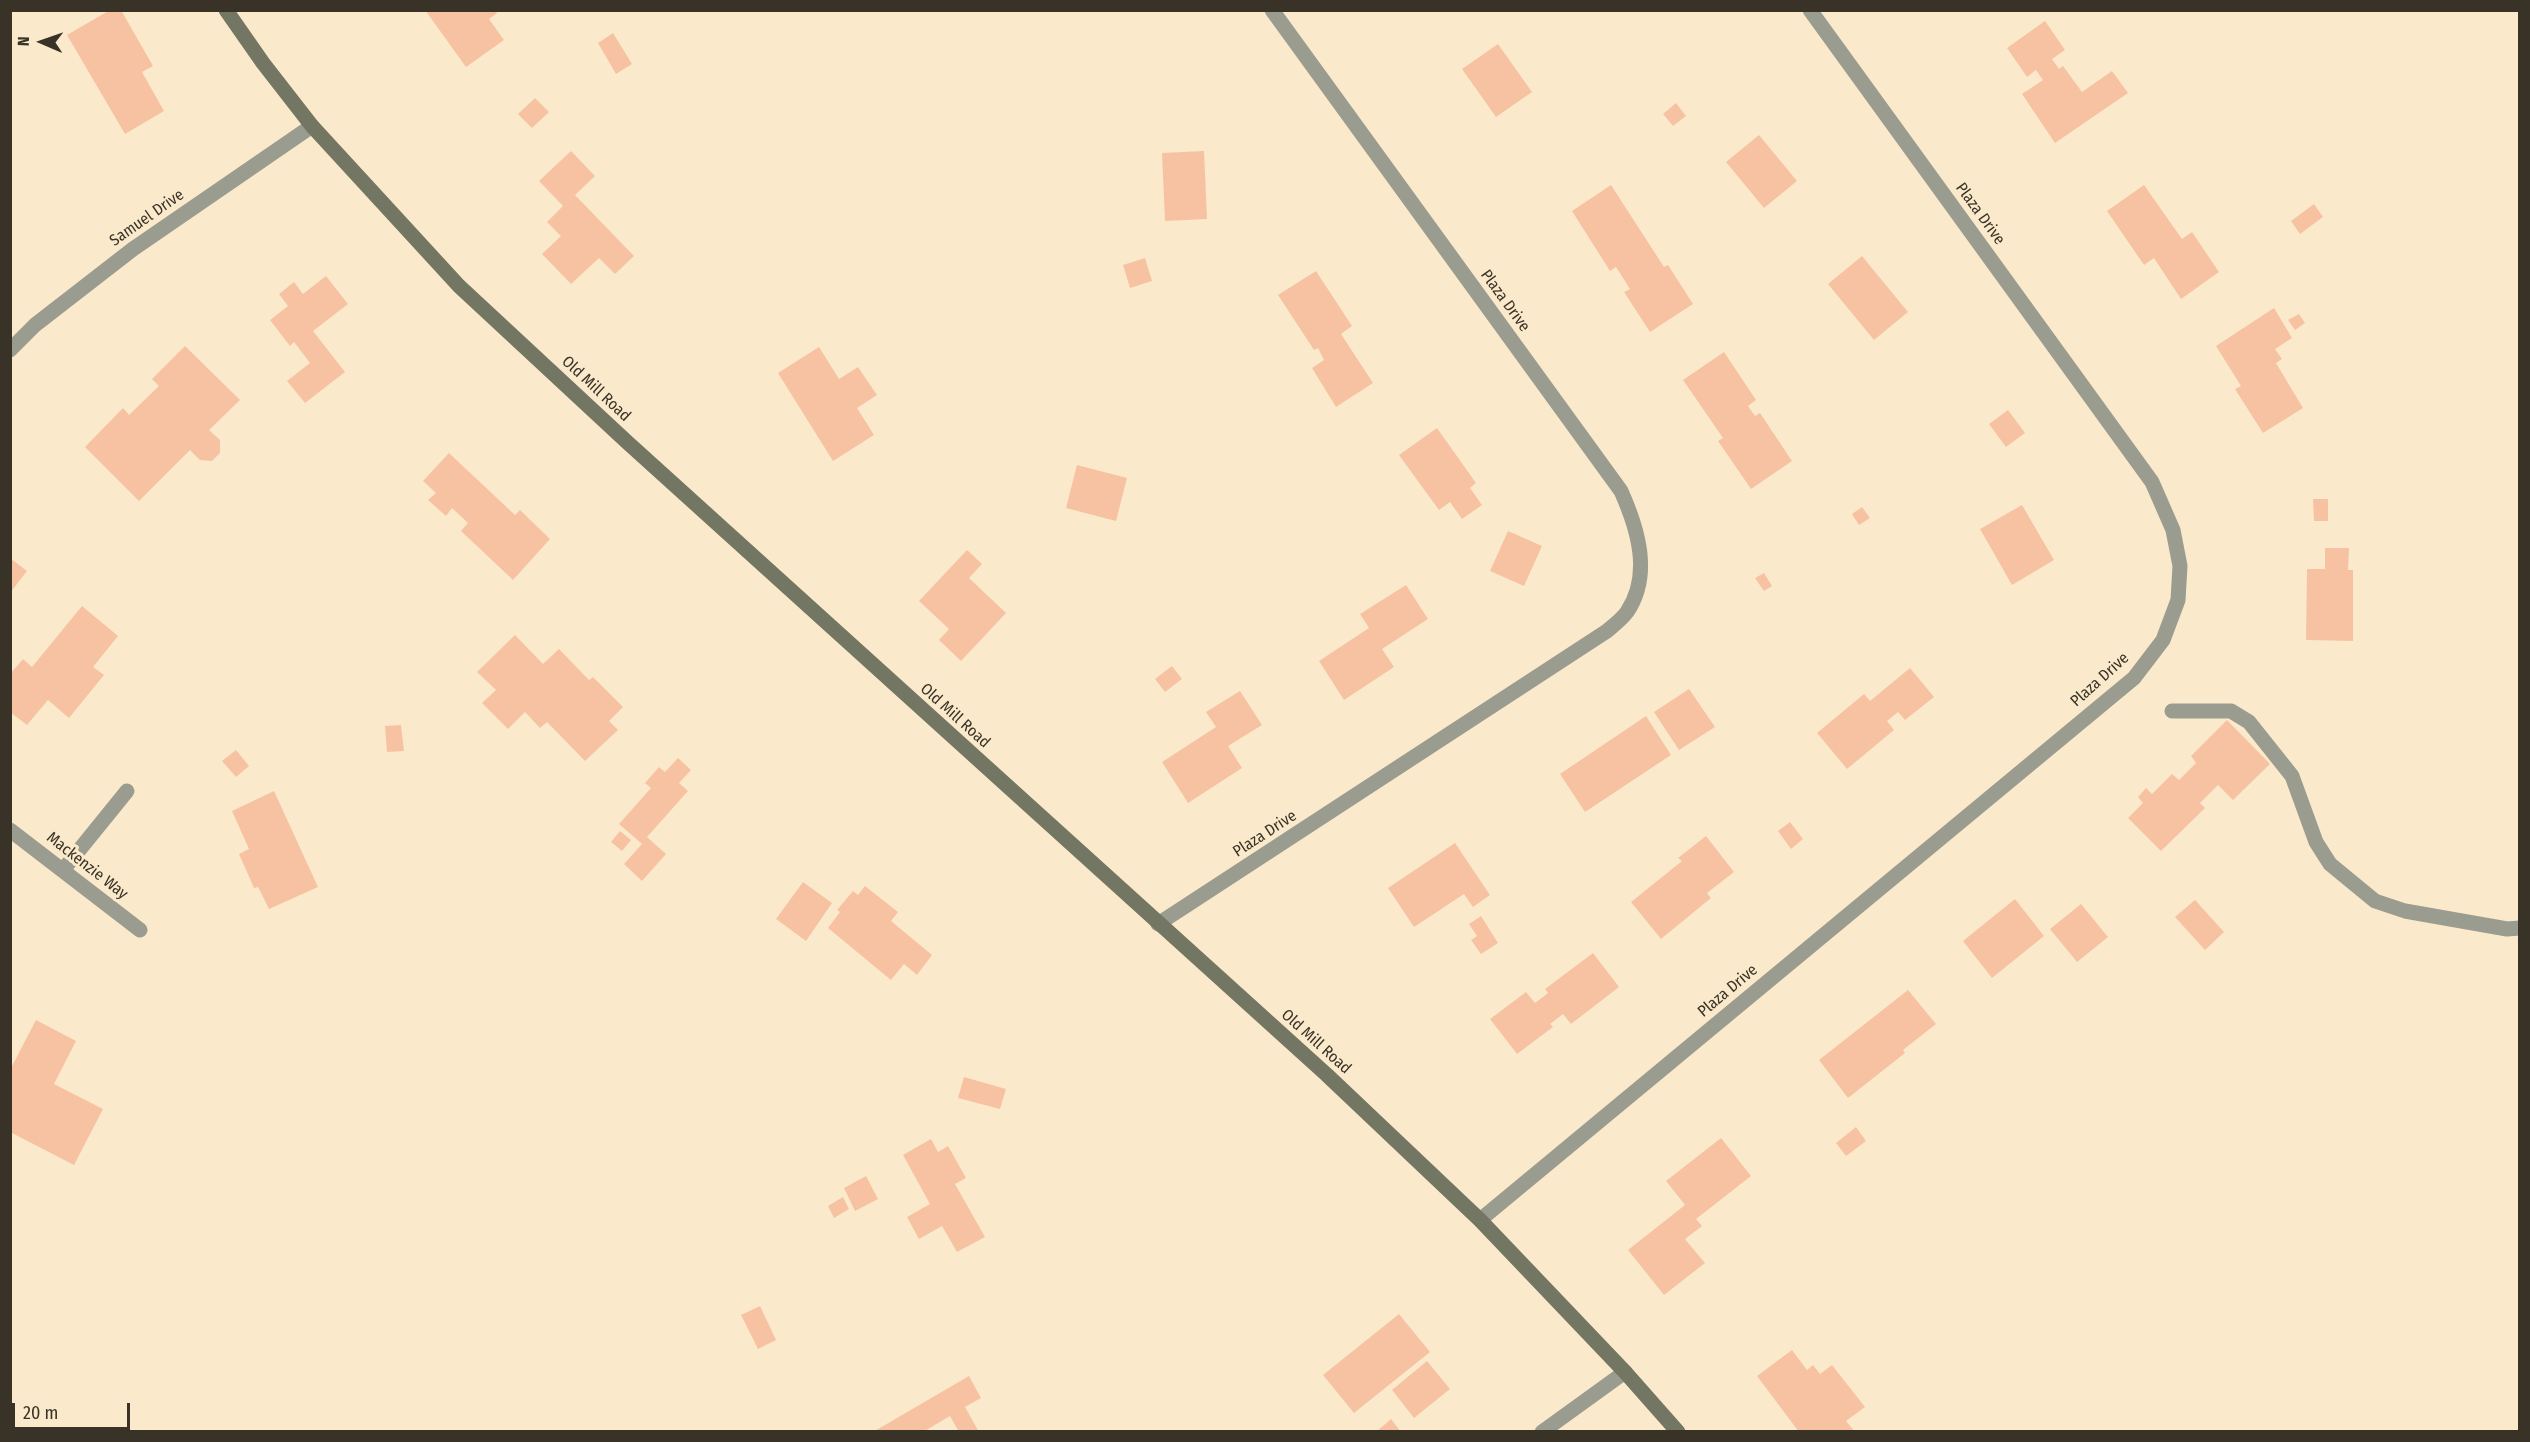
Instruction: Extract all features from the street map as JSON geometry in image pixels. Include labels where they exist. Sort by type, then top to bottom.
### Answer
[{"type":"street","name":"Old Mill Road","points":[[226,10],[262,63],[312,126],[459,286],[627,442],[1327,1075],[1480,1220],[1678,1431]]},
{"type":"street","name":"Plaza Drive","points":[[1158,924],[1607,631],[1626,614],[1637,595],[1641,575],[1636,532],[1631,513],[1621,491],[1272,10]]},
{"type":"street","name":"Plaza Drive","points":[[1480,1220],[2134,678],[2163,640],[2178,600],[2180,566],[2173,530],[2152,482],[1810,10]]},
{"type":"street","name":"Samuel Drive","points":[[10,350],[35,324],[133,249],[312,126]]},
{"type":"street","points":[[2172,711],[2231,711],[2249,722],[2292,776],[2316,842],[2330,864],[2374,901],[2404,911],[2507,928],[2520,928]]},
{"type":"street","points":[[63,870],[127,791]]},
{"type":"street","name":"Mackenzie Way","points":[[10,830],[140,930]]},
{"type":"street","points":[[1542,1431],[1625,1372]]},
{"type":"building","points":[[110,10],[121,10],[153,66],[142,72],[164,111],[125,134],[67,35]]},
{"type":"building","points":[[425,10],[495,10],[497,13],[489,19],[504,40],[466,67]]},
{"type":"building","points":[[2045,21],[2065,50],[2052,59],[2059,69],[2063,66],[2082,92],[2112,71],[2128,93],[2055,143],[2022,94],[2043,80],[2036,70],[2027,77],[2007,48]]},
{"type":"building","points":[[613,33],[632,64],[616,74],[598,43]]},
{"type":"building","points":[[1498,44],[1532,92],[1496,117],[1462,69]]},
{"type":"building","points":[[535,98],[549,112],[532,128],[518,114]]},
{"type":"building","points":[[1676,103],[1686,116],[1673,126],[1663,114]]},
{"type":"building","points":[[1759,135],[1797,181],[1764,208],[1726,162]]},
{"type":"building","points":[[571,151],[595,176],[575,195],[634,256],[615,274],[599,258],[571,284],[542,254],[561,236],[547,222],[563,206],[539,181]]},
{"type":"building","points":[[1204,151],[1207,219],[1165,221],[1162,153]]},
{"type":"building","points":[[1611,185],[1664,267],[1668,265],[1693,304],[1650,332],[1624,292],[1630,289],[1616,267],[1610,271],[1572,211]]},
{"type":"building","points":[[2144,185],[2182,239],[2192,232],[2219,272],[2181,299],[2154,258],[2144,265],[2107,211]]},
{"type":"building","points":[[2314,204],[2323,217],[2300,234],[2291,221]]},
{"type":"building","points":[[1862,256],[1908,312],[1874,340],[1828,284]]},
{"type":"building","points":[[1145,258],[1152,281],[1130,288],[1123,265]]},
{"type":"building","points":[[1316,271],[1352,326],[1341,334],[1373,383],[1336,407],[1312,368],[1324,360],[1318,348],[1314,350],[1278,295]]},
{"type":"building","points":[[326,276],[348,304],[313,331],[345,372],[305,403],[287,381],[310,363],[294,342],[290,346],[270,320],[288,306],[279,294],[294,282],[303,294]]},
{"type":"building","points":[[2274,308],[2292,338],[2275,349],[2282,359],[2276,363],[2303,408],[2263,433],[2235,389],[2241,386],[2216,346]]},
{"type":"building","points":[[2299,314],[2305,323],[2295,330],[2288,320]]},
{"type":"building","points":[[185,346],[240,400],[209,430],[220,440],[220,453],[212,461],[200,460],[190,450],[139,501],[85,447],[123,408],[129,415],[159,386],[152,379]]},
{"type":"building","points":[[819,347],[839,379],[858,367],[877,395],[857,408],[874,435],[833,461],[778,373]]},
{"type":"building","points":[[1724,352],[1756,400],[1748,406],[1755,416],[1760,413],[1792,461],[1751,489],[1718,441],[1723,438],[1683,380]]},
{"type":"building","points":[[2008,410],[2025,433],[2006,447],[1989,424]]},
{"type":"building","points":[[1437,428],[1476,483],[1470,488],[1482,505],[1462,519],[1450,502],[1439,510],[1399,455]]},
{"type":"building","points":[[449,453],[515,515],[520,510],[550,539],[513,580],[461,531],[468,523],[452,508],[446,516],[428,500],[436,493],[423,481]]},
{"type":"building","points":[[1077,465],[1127,478],[1116,521],[1066,508]]},
{"type":"building","points":[[2313,499],[2328,499],[2328,521],[2314,521]]},
{"type":"building","points":[[2022,505],[2054,560],[2012,585],[1980,529]]},
{"type":"building","points":[[1862,507],[1870,518],[1859,525],[1852,514]]},
{"type":"building","points":[[1508,531],[1542,546],[1524,586],[1490,571]]},
{"type":"building","points":[[2325,548],[2349,548],[2348,570],[2353,570],[2353,641],[2306,640],[2307,569],[2325,569]]},
{"type":"building","points":[[967,550],[982,564],[969,578],[1006,613],[961,661],[939,640],[949,629],[919,601]]},
{"type":"building","points":[[10,558],[27,571],[10,593]]},
{"type":"building","points":[[1764,573],[1772,586],[1764,591],[1755,578]]},
{"type":"building","points":[[1406,585],[1428,619],[1382,649],[1394,667],[1344,700],[1319,661],[1369,628],[1360,614]]},
{"type":"building","points":[[82,606],[118,636],[93,667],[104,675],[69,718],[48,700],[27,725],[10,712],[10,674],[23,659],[32,667]]},
{"type":"building","points":[[515,635],[543,664],[559,649],[589,680],[593,677],[623,707],[609,721],[618,730],[585,761],[547,722],[540,728],[525,712],[508,729],[482,703],[496,690],[477,672]]},
{"type":"building","points":[[1172,666],[1182,679],[1165,692],[1155,679]]},
{"type":"building","points":[[1910,668],[1934,697],[1905,720],[1898,712],[1887,721],[1894,730],[1847,769],[1817,733],[1864,694],[1870,701]]},
{"type":"building","points":[[1689,689],[1715,727],[1679,750],[1654,712]]},
{"type":"building","points":[[1240,691],[1262,725],[1228,746],[1242,768],[1188,803],[1162,762],[1216,727],[1206,712]]},
{"type":"building","points":[[1646,716],[1671,755],[1585,812],[1560,774]]},
{"type":"building","points":[[2227,720],[2270,764],[2233,800],[2218,785],[2200,803],[2205,808],[2161,851],[2128,818],[2143,803],[2138,797],[2146,788],[2152,794],[2172,774],[2179,780],[2196,763],[2191,756]]},
{"type":"building","points":[[401,725],[404,751],[387,752],[385,726]]},
{"type":"building","points":[[236,750],[249,766],[236,777],[222,761]]},
{"type":"building","points":[[678,758],[691,770],[679,783],[688,791],[647,837],[666,854],[642,881],[624,864],[642,844],[619,824],[651,788],[645,783],[659,767],[665,772]]},
{"type":"building","points":[[274,791],[318,887],[269,909],[258,887],[254,888],[239,854],[249,849],[232,811]]},
{"type":"building","points":[[1790,822],[1803,839],[1791,849],[1778,831]]},
{"type":"building","points":[[620,831],[631,840],[622,851],[611,842]]},
{"type":"building","points":[[1706,836],[1734,872],[1707,893],[1711,898],[1661,939],[1631,902],[1682,861],[1678,858]]},
{"type":"building","points":[[1455,843],[1490,895],[1473,907],[1464,894],[1414,927],[1388,888]]},
{"type":"building","points":[[803,882],[832,903],[806,941],[776,919]]},
{"type":"building","points":[[865,886],[898,912],[891,921],[932,955],[917,975],[904,964],[891,980],[828,928],[840,912],[837,910],[853,891],[858,895]]},
{"type":"building","points":[[2015,899],[2044,936],[1992,978],[1963,941]]},
{"type":"building","points":[[2195,900],[2224,932],[2205,950],[2175,917]]},
{"type":"building","points":[[2081,904],[2108,937],[2077,962],[2050,929]]},
{"type":"building","points":[[1481,916],[1498,943],[1481,954],[1471,940],[1477,936],[1469,924]]},
{"type":"building","points":[[1593,953],[1619,987],[1571,1024],[1563,1014],[1550,1024],[1553,1027],[1517,1054],[1490,1019],[1526,992],[1535,1003],[1548,993],[1545,989]]},
{"type":"building","points":[[1908,990],[1936,1024],[1903,1050],[1905,1053],[1848,1098],[1819,1060]]},
{"type":"building","points":[[36,1020],[76,1041],[54,1084],[103,1109],[74,1165],[10,1132],[10,1070]]},
{"type":"building","points":[[964,1077],[1006,1089],[1000,1109],[958,1098]]},
{"type":"building","points":[[1856,1127],[1866,1141],[1846,1156],[1836,1143]]},
{"type":"building","points":[[1721,1138],[1751,1176],[1696,1219],[1702,1226],[1685,1239],[1705,1263],[1664,1295],[1628,1250],[1685,1205],[1666,1181]]},
{"type":"building","points":[[931,1139],[938,1152],[948,1146],[966,1178],[955,1184],[985,1237],[957,1252],[942,1226],[919,1239],[907,1217],[930,1204],[903,1155]]},
{"type":"building","points":[[866,1176],[878,1199],[855,1211],[844,1188]]},
{"type":"building","points":[[843,1197],[849,1209],[834,1218],[828,1206]]},
{"type":"building","points":[[760,1306],[776,1340],[758,1349],[741,1315]]},
{"type":"building","points":[[1399,1314],[1430,1352],[1354,1413],[1323,1375]]},
{"type":"building","points":[[1792,1350],[1807,1370],[1813,1365],[1820,1374],[1832,1365],[1865,1407],[1846,1421],[1855,1432],[1799,1432],[1757,1376]]},
{"type":"building","points":[[1427,1361],[1450,1389],[1414,1418],[1392,1390]]},
{"type":"building","points":[[969,1376],[981,1398],[965,1407],[979,1432],[959,1432],[950,1416],[923,1432],[873,1432]]},
{"type":"building","points":[[1391,1419],[1401,1432],[1376,1432]]}]
